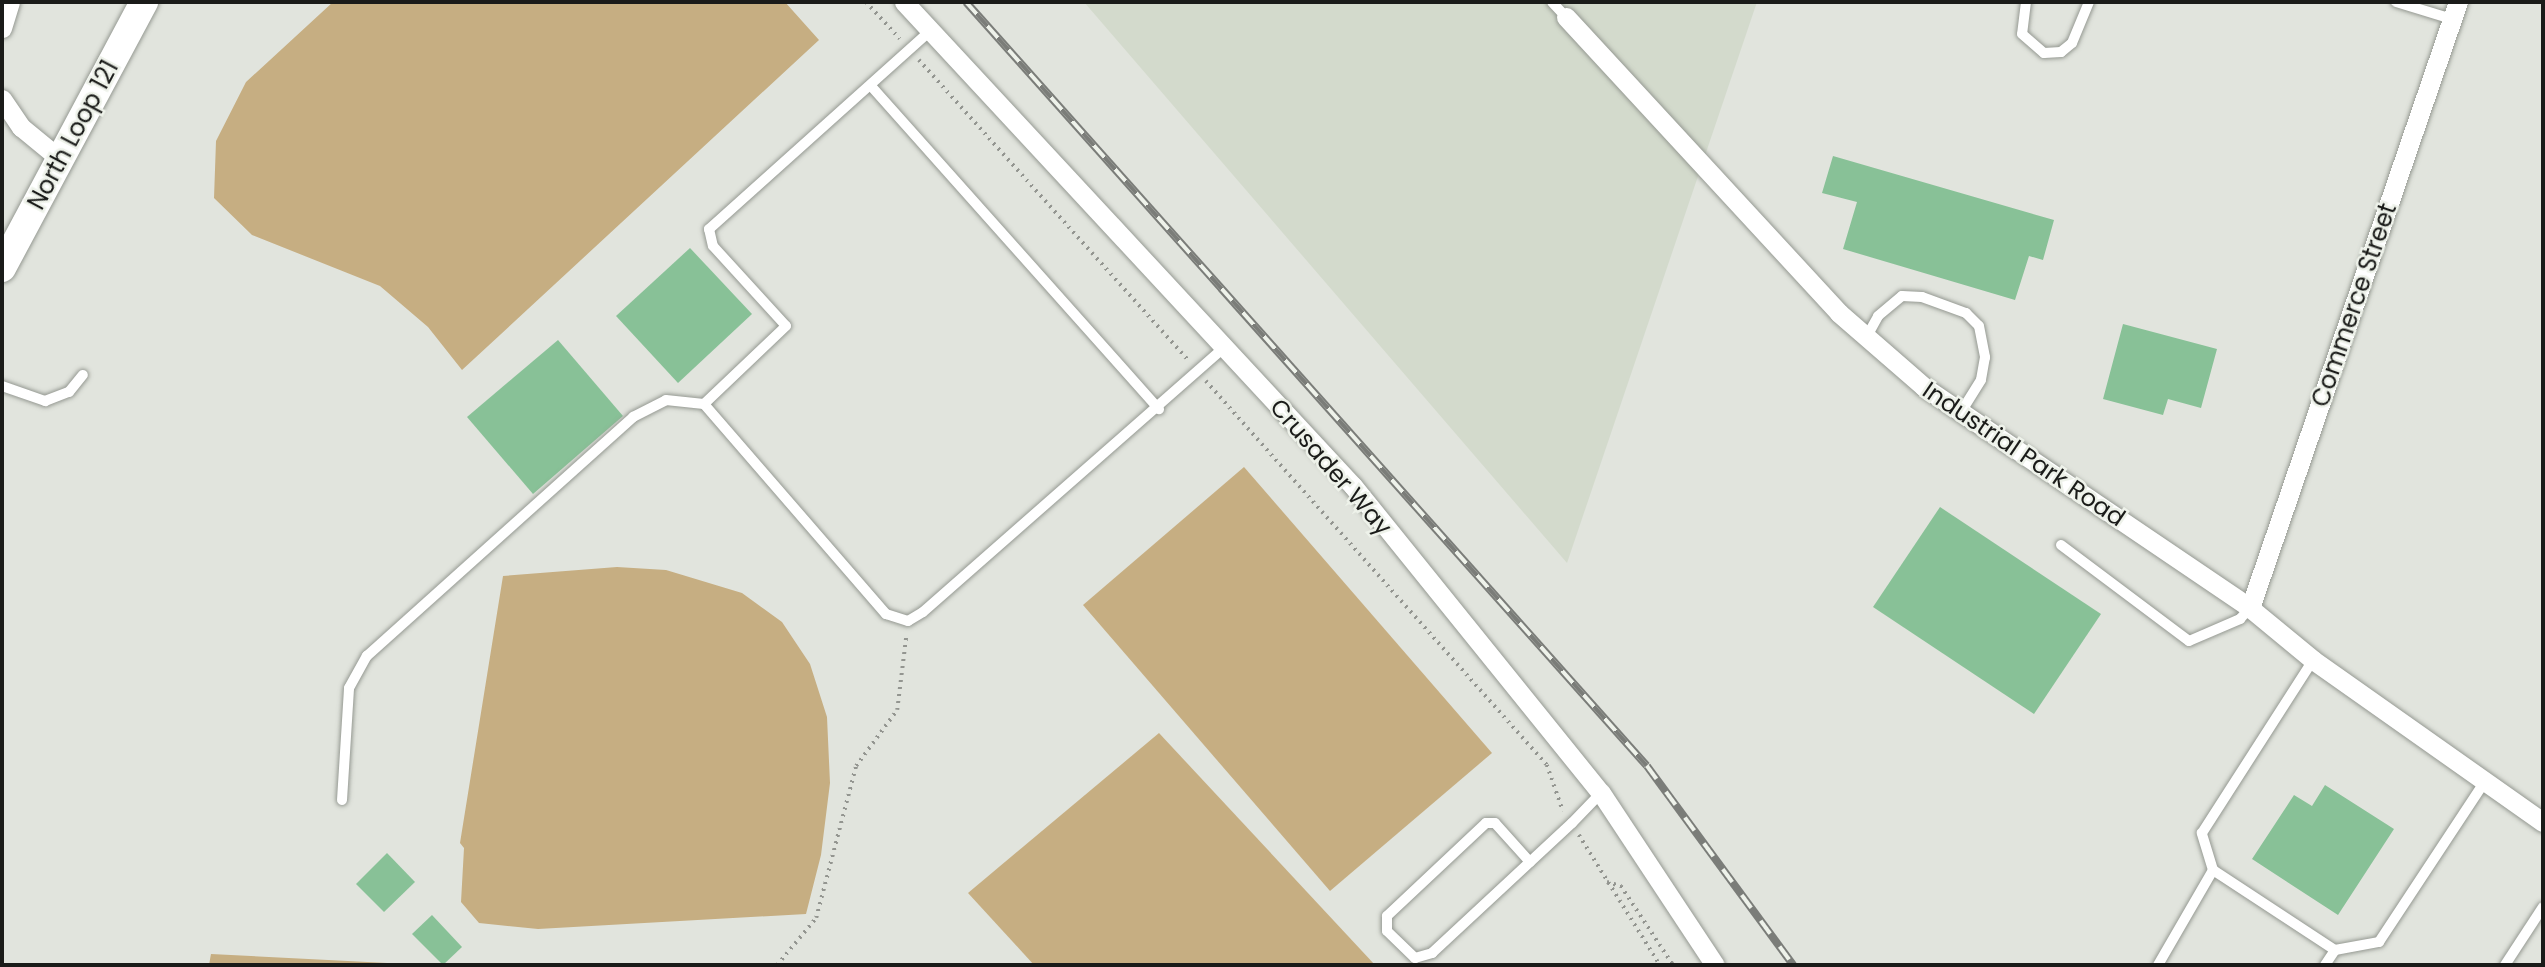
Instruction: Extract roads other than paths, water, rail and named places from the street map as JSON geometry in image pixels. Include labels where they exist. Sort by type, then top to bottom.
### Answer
[{"type":"main road","name":"North Loop 121","points":[[2,268],[144,2]]},
{"type":"street","points":[[2,28],[10,2]]},
{"type":"street","name":"Crusader Way","points":[[904,2],[1353,486],[1601,793],[1716,965]]},
{"type":"street","name":"Commerce Street","points":[[2250,608],[2455,11]]},
{"type":"street","name":"Industrial Park Road","points":[[1566,17],[1866,338],[1961,412],[2250,608],[2313,660],[2543,822]]},
{"type":"street","points":[[2,99],[21,127],[60,159]]},
{"type":"lane","points":[[1552,2],[1566,17]]},
{"type":"lane","points":[[2026,2],[2022,34],[2043,53],[2061,52],[2071,43],[2089,2]]},
{"type":"lane","points":[[2396,2],[2455,11]]},
{"type":"lane","points":[[704,404],[786,326],[713,246],[709,229],[872,86],[930,31]]},
{"type":"lane","points":[[872,86],[1159,409]]},
{"type":"lane","points":[[1866,338],[1878,316],[1902,296],[1922,297],[1965,313],[1979,326],[1985,357],[1981,380],[1961,412]]},
{"type":"lane","points":[[342,800],[349,688],[367,656],[633,417],[666,400],[704,404],[886,614],[908,621],[1159,409],[1224,348]]},
{"type":"lane","points":[[2,386],[46,401],[69,392],[83,375]]},
{"type":"lane","points":[[2061,545],[2189,641],[2240,619],[2250,608]]},
{"type":"lane","points":[[2313,660],[2202,834],[2213,870],[2334,950],[2379,942],[2486,780]]},
{"type":"lane","points":[[1530,862],[1495,823],[1486,823],[1387,916],[1387,931],[1415,958],[1432,953],[1530,862],[1572,823],[1601,793]]},
{"type":"lane","points":[[2158,965],[2213,870]]},
{"type":"lane","points":[[2505,965],[2543,906]]},
{"type":"lane","points":[[2325,965],[2334,950]]},
{"type":"railway","points":[[966,2],[1647,766],[1793,965]]}]
